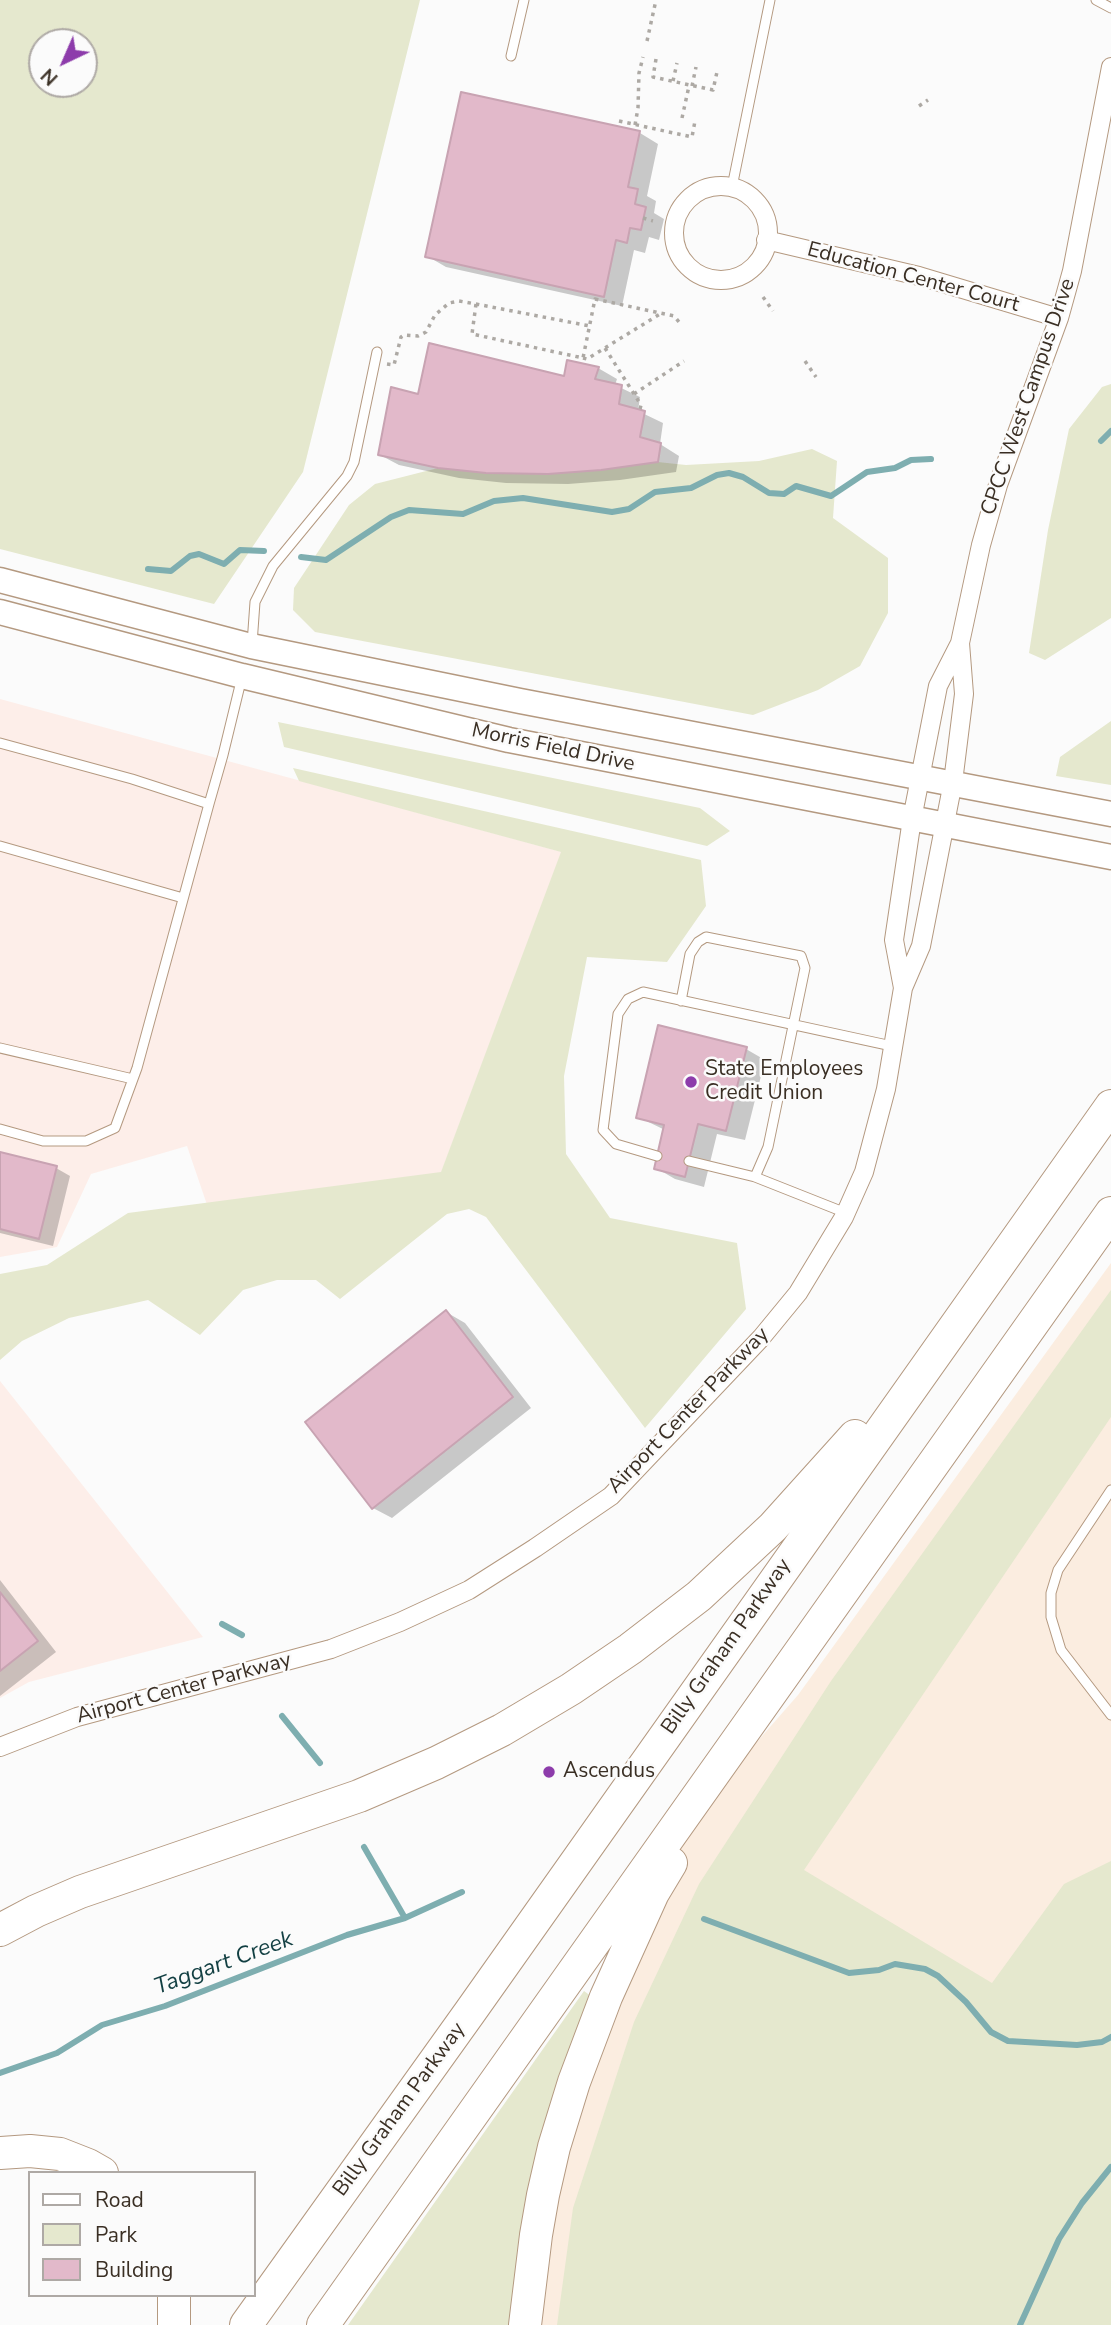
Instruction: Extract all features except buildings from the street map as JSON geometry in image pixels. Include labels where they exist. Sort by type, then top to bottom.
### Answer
[{"type":"highway","name":"Billy Graham Parkway","points":[[246,2325],[1111,1105]]},
{"type":"highway","points":[[323,2325],[1111,1213]]},
{"type":"highway","points":[[0,1930],[36,1910],[80,1892],[210,1849],[385,1785],[502,1730],[571,1689],[630,1649],[699,1596],[774,1527],[958,1320]]},
{"type":"highway","points":[[526,2325],[536,2235],[554,2147],[581,2061],[606,1997],[653,1893],[789,1670]]},
{"type":"highway","points":[[0,2153],[30,2151],[60,2154],[98,2171]]},
{"type":"highway","points":[[174,2297],[174,2325]]},
{"type":"street","name":"CPCC West Campus Drive","points":[[912,819],[938,686],[960,643],[981,545],[998,485],[1059,318],[1072,271],[1111,67]]},
{"type":"street","points":[[732,187],[757,204],[765,218],[765,248],[758,261],[747,272],[732,278],[701,276],[689,267],[679,254],[674,240],[674,225],[689,198],[702,189],[732,187]]},
{"type":"street","name":"Education Center Court","points":[[766,240],[919,276],[1059,318]]},
{"type":"street","name":"Morris Field Drive","points":[[0,580],[251,646],[533,704],[1111,814]]},
{"type":"street","name":"Morris Field Drive","points":[[0,612],[242,676],[509,740],[1111,857]]},
{"type":"street","name":"CPCC West Campus Drive","points":[[953,782],[964,694],[960,643]]},
{"type":"street","points":[[242,676],[251,646]]},
{"type":"street","name":"Airport Center Parkway","points":[[0,1747],[77,1717],[331,1649],[400,1622],[469,1590],[611,1496],[761,1338],[798,1293],[846,1213],[864,1172],[886,1089],[903,988],[921,946],[953,782]]},
{"type":"street","name":"Airport Center Parkway","points":[[903,988],[894,940],[912,819]]},
{"type":"lane","points":[[511,56],[524,0]]},
{"type":"lane","points":[[732,187],[770,0]]},
{"type":"lane","points":[[1096,0],[1111,8]]},
{"type":"lane","points":[[251,646],[255,603],[273,566],[347,476],[354,462],[377,352]]},
{"type":"lane","points":[[0,1129],[43,1141],[86,1141],[115,1128],[133,1079],[223,755],[242,676]]},
{"type":"lane","points":[[0,743],[132,779],[209,804]]},
{"type":"lane","points":[[0,846],[183,898]]},
{"type":"lane","points":[[681,1001],[690,954],[706,937],[801,956],[805,968],[768,1147],[755,1177]]},
{"type":"lane","points":[[657,1156],[616,1144],[603,1130],[618,1014],[628,999],[643,992],[892,1046]]},
{"type":"lane","points":[[0,1048],[133,1079]]},
{"type":"lane","points":[[689,1161],[755,1177],[846,1213]]},
{"type":"lane","points":[[1111,1490],[1058,1570],[1051,1593],[1051,1617],[1061,1650],[1111,1715]]},
{"type":"path","points":[[647,41],[656,0]]},
{"type":"path","points":[[635,125],[639,73],[643,57]]},
{"type":"path","points":[[656,59],[653,77],[713,90],[717,72]]},
{"type":"path","points":[[673,81],[677,63]]},
{"type":"path","points":[[682,118],[696,67]]},
{"type":"path","points":[[919,106],[928,100]]},
{"type":"path","points":[[620,121],[692,137],[695,121]]},
{"type":"path","points":[[643,218],[653,220]]},
{"type":"path","points":[[763,297],[773,312]]},
{"type":"path","points":[[583,358],[595,299],[674,316],[679,322]]},
{"type":"path","points":[[394,365],[400,340],[404,335],[418,336],[426,332],[435,315],[449,303],[459,301],[590,326]]},
{"type":"path","points":[[476,304],[472,334],[587,359],[662,313]]},
{"type":"path","points":[[605,348],[641,405],[640,410]]},
{"type":"path","points":[[634,394],[684,361]]},
{"type":"path","points":[[805,361],[816,377]]},
{"type":"shaded area","points":[[0,699],[562,852],[441,1173],[218,1237],[187,1146],[91,1174],[57,1247],[0,1257]]},
{"type":"shaded area","points":[[1111,1263],[1111,2325],[525,2325],[536,2235],[653,1893],[714,1791],[798,1695]]},
{"type":"shaded area","points":[[0,1381],[203,1637],[29,1682],[0,1698]]},
{"type":"green space","points":[[0,0],[420,0],[303,472],[214,604],[0,549]]},
{"type":"green space","points":[[1111,384],[1111,618],[1045,660],[1029,653],[1048,530],[1069,429],[1102,387]]},
{"type":"green space","points":[[812,449],[837,461],[833,518],[888,558],[888,613],[860,666],[818,690],[753,715],[315,632],[293,610],[294,588],[349,505],[375,484],[438,468],[548,474],[658,462],[686,465],[759,461]]},
{"type":"green space","points":[[1111,721],[1111,785],[1056,776],[1060,757]]},
{"type":"green space","points":[[278,722],[700,808],[730,831],[707,846],[284,747]]},
{"type":"green space","points":[[293,768],[701,860],[706,906],[667,962],[587,957],[564,1076],[566,1154],[610,1218],[737,1243],[746,1309],[645,1428],[486,1217],[469,1209],[447,1214],[340,1299],[316,1280],[277,1280],[243,1290],[200,1335],[148,1300],[69,1318],[22,1341],[0,1360],[0,1274],[47,1265],[128,1213],[441,1172],[561,852],[299,781]]},
{"type":"green space","points":[[1111,1290],[1111,1417],[804,1870],[992,1983],[1064,1884],[1111,1861],[1111,2325],[557,2325],[573,2208],[634,2022],[699,1884],[831,1681]]},
{"type":"green space","points":[[584,1991],[595,1999],[513,2325],[348,2325]]},
{"type":"waterway","points":[[1101,441],[1111,431]]},
{"type":"waterway","points":[[301,557],[326,560],[391,517],[409,510],[463,514],[494,501],[523,498],[612,512],[629,509],[655,492],[691,488],[717,475],[729,473],[743,477],[769,493],[784,494],[796,486],[831,496],[867,472],[895,468],[911,460],[931,459]]},
{"type":"waterway","points":[[148,569],[171,571],[190,556],[199,554],[224,564],[240,550],[264,551]]},
{"type":"waterway","points":[[222,1624],[242,1635]]},
{"type":"waterway","points":[[282,1716],[320,1763]]},
{"type":"waterway","points":[[364,1847],[405,1918]]},
{"type":"waterway","name":"Taggart Creek","points":[[0,2073],[57,2053],[102,2025],[165,2006],[347,1935],[405,1918],[462,1892]]},
{"type":"waterway","name":"Taggart Creek","points":[[704,1919],[849,1973],[879,1970],[895,1964],[925,1969],[938,1976],[966,2002],[991,2032],[1008,2041],[1077,2045],[1102,2042],[1111,2037]]},
{"type":"waterway","points":[[1020,2325],[1059,2239],[1082,2203],[1111,2167]]},
{"type":"place","name":"State Employees Credit Union","points":[[691,1082]]},
{"type":"place","name":"Ascendus","points":[[549,1772]]}]
